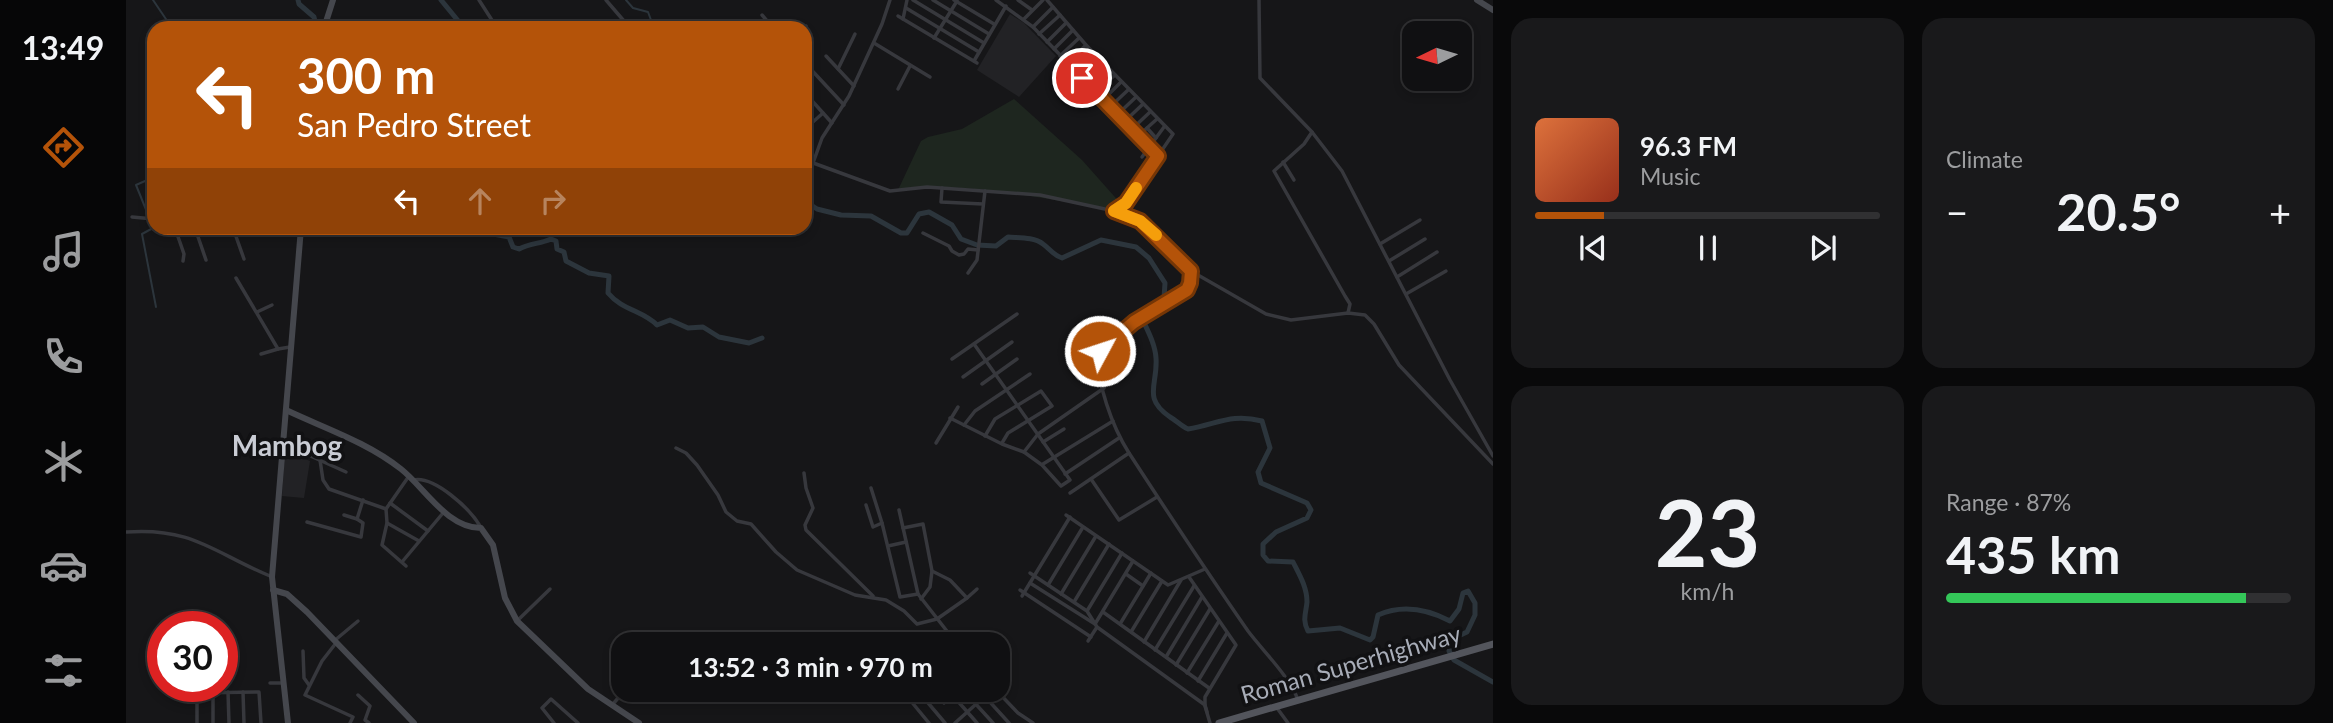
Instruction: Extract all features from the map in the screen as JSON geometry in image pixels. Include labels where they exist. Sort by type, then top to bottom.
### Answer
[{"type":"main road","name":"Roman Superhighway","points":[[1219,723],[1493,644]]},
{"type":"street","points":[[326,21],[333,0]]},
{"type":"street","points":[[479,0],[493,21]]},
{"type":"street","points":[[606,0],[625,21]]},
{"type":"street","points":[[611,6],[616,0]]},
{"type":"street","points":[[889,0],[874,43],[854,86],[822,138],[813,163],[890,191],[927,187],[985,191],[1066,199],[1114,211],[1140,221],[1191,271],[1278,318],[1349,313],[1365,315],[1370,318],[1399,365],[1493,464]]},
{"type":"street","points":[[907,0],[901,18],[976,62],[1006,6]]},
{"type":"street","points":[[913,0],[984,43]]},
{"type":"street","points":[[933,0],[989,34]]},
{"type":"street","points":[[934,38],[956,0],[995,24]]},
{"type":"street","points":[[996,0],[1024,19],[1158,156]]},
{"type":"street","points":[[1018,0],[1025,2],[1032,10]]},
{"type":"street","points":[[1024,19],[1045,0],[1053,6],[1093,53],[1173,134],[1126,203],[1114,211]]},
{"type":"street","points":[[1259,0],[1260,78],[1312,132],[1342,171],[1493,456]]},
{"type":"street","points":[[1477,0],[1493,10]]},
{"type":"street","points":[[1032,27],[1053,6]]},
{"type":"street","points":[[905,8],[979,52]]},
{"type":"street","points":[[762,15],[768,21]]},
{"type":"street","points":[[1039,34],[1060,15]]},
{"type":"street","points":[[1047,42],[1066,23]]},
{"type":"street","points":[[1054,49],[1073,30]]},
{"type":"street","points":[[838,69],[855,34]]},
{"type":"street","points":[[1060,56],[1079,38]]},
{"type":"street","points":[[874,43],[930,77]]},
{"type":"street","points":[[1067,63],[1086,45]]},
{"type":"street","points":[[1075,71],[1093,53]]},
{"type":"street","points":[[826,56],[854,86]]},
{"type":"street","points":[[1082,78],[1100,60]]},
{"type":"street","points":[[898,89],[910,65]]},
{"type":"street","points":[[1089,85],[1107,67]]},
{"type":"street","points":[[812,71],[844,106]]},
{"type":"street","points":[[1096,92],[1115,75]]},
{"type":"street","points":[[1103,100],[1121,82]]},
{"type":"street","points":[[1110,107],[1128,90]]},
{"type":"street","points":[[1118,115],[1136,97]]},
{"type":"street","points":[[812,101],[832,123]]},
{"type":"street","points":[[1124,122],[1143,104]]},
{"type":"street","points":[[1132,129],[1150,112]]},
{"type":"street","points":[[812,123],[823,113]]},
{"type":"street","points":[[1138,136],[1157,119]]},
{"type":"street","points":[[1142,157],[1164,127]]},
{"type":"street","points":[[1147,128],[1156,138]]},
{"type":"street","points":[[1312,132],[1304,144],[1274,172],[1346,296],[1350,304],[1349,313]]},
{"type":"street","points":[[1283,162],[1294,180]]},
{"type":"street","points":[[942,188],[941,202],[983,204]]},
{"type":"street","points":[[968,273],[977,260],[985,191]]},
{"type":"street","points":[[132,217],[147,218]]},
{"type":"street","points":[[1380,244],[1420,220]]},
{"type":"street","points":[[923,233],[949,246],[959,255],[968,249],[978,248]]},
{"type":"street","points":[[177,235],[184,254],[183,261]]},
{"type":"street","points":[[197,235],[206,260]]},
{"type":"street","points":[[235,235],[244,259]]},
{"type":"street","points":[[288,723],[272,577],[300,235]]},
{"type":"street","points":[[1389,261],[1425,239]]},
{"type":"street","points":[[1397,277],[1437,252]]},
{"type":"street","points":[[1191,271],[1187,290],[1134,322],[1100,351],[1098,358],[1104,388],[1113,421],[1129,453],[1205,569],[1296,693],[1298,700]]},
{"type":"street","points":[[1406,294],[1446,271]]},
{"type":"street","points":[[236,278],[278,349]]},
{"type":"street","points":[[257,312],[272,305]]},
{"type":"street","points":[[952,359],[1017,314]]},
{"type":"street","points":[[963,377],[1012,342]]},
{"type":"street","points":[[974,344],[1076,489]]},
{"type":"street","points":[[261,354],[290,347]]},
{"type":"street","points":[[982,384],[1017,359]]},
{"type":"street","points":[[964,425],[975,411],[1030,374]]},
{"type":"street","points":[[1024,452],[1038,434],[1104,388]]},
{"type":"street","points":[[985,436],[995,419],[1041,391],[1052,405],[1008,433],[1002,444]]},
{"type":"street","points":[[936,443],[958,407]]},
{"type":"street","points":[[286,410],[353,440],[398,467],[464,526],[481,528]]},
{"type":"street","points":[[950,418],[1024,452],[1042,465],[1061,486],[1070,480]]},
{"type":"street","points":[[1042,465],[1113,421]]},
{"type":"street","points":[[1043,442],[1063,429]]},
{"type":"street","points":[[1065,474],[1120,438]]},
{"type":"street","points":[[283,447],[346,472]]},
{"type":"street","points":[[676,448],[686,453],[697,465],[729,516],[751,524],[796,570],[855,595],[886,600],[899,607],[916,624],[937,619],[977,589]]},
{"type":"street","points":[[1070,493],[1129,453]]},
{"type":"street","points":[[320,460],[327,487],[386,509]]},
{"type":"street","points":[[804,473],[813,508],[806,530],[875,598]]},
{"type":"street","points":[[445,511],[419,541],[404,564],[382,545],[387,523],[386,509],[411,478],[421,478],[463,504],[493,545],[505,598],[517,621],[556,660],[611,707],[639,723]]},
{"type":"street","points":[[1091,479],[1119,520],[1157,497]]},
{"type":"street","points":[[871,488],[900,597],[919,597],[930,587],[932,572],[923,524],[903,528]]},
{"type":"street","points":[[357,519],[363,500]]},
{"type":"street","points":[[390,503],[428,531]]},
{"type":"street","points":[[866,505],[873,527],[882,523]]},
{"type":"street","points":[[899,510],[919,597],[947,632]]},
{"type":"street","points":[[307,522],[361,537],[363,523],[344,515]]},
{"type":"street","points":[[1133,561],[1089,639],[1022,593],[1068,516],[1168,585],[1205,569]]},
{"type":"street","points":[[387,523],[419,541]]},
{"type":"street","points":[[1048,585],[1083,527]]},
{"type":"street","points":[[126,532],[149,531],[186,536],[272,577]]},
{"type":"street","points":[[1061,594],[1096,536]]},
{"type":"street","points":[[888,546],[906,542]]},
{"type":"street","points":[[1074,602],[1109,544]]},
{"type":"street","points":[[1087,611],[1122,553]]},
{"type":"street","points":[[932,572],[950,580],[967,598]]},
{"type":"street","points":[[1120,624],[1151,573]]},
{"type":"street","points":[[1126,574],[1143,586]]},
{"type":"street","points":[[1032,575],[1087,611],[1096,625]]},
{"type":"street","points":[[1189,577],[1236,645],[1205,696],[1205,711],[1210,723]]},
{"type":"street","points":[[1144,642],[1181,579]]},
{"type":"street","points":[[1131,632],[1162,581]]},
{"type":"street","points":[[1030,583],[1096,625],[1205,705]]},
{"type":"street","points":[[1155,650],[1194,585]]},
{"type":"street","points":[[517,621],[550,589]]},
{"type":"street","points":[[274,590],[284,592],[293,599],[414,723]]},
{"type":"street","points":[[1166,657],[1202,597]]},
{"type":"street","points":[[1176,665],[1210,609]]},
{"type":"street","points":[[1103,612],[1209,688]]},
{"type":"street","points":[[349,723],[353,717],[306,696],[309,685],[335,642],[358,621]]},
{"type":"street","points":[[1187,673],[1219,621]]},
{"type":"street","points":[[1198,681],[1227,633]]},
{"type":"street","points":[[303,651],[304,680],[309,685]]},
{"type":"street","points":[[270,683],[284,683]]},
{"type":"street","points":[[238,692],[259,692],[261,723]]},
{"type":"street","points":[[243,692],[244,723]]},
{"type":"street","points":[[358,695],[370,705],[365,720],[369,723]]},
{"type":"street","points":[[1196,698],[1205,696]]},
{"type":"street","points":[[554,723],[541,708],[552,699],[576,722]]},
{"type":"street","points":[[197,702],[197,723]]},
{"type":"street","points":[[213,702],[213,723]]},
{"type":"street","points":[[228,702],[229,723]]},
{"type":"street","points":[[611,707],[615,702]]},
{"type":"street","points":[[911,702],[929,723]]},
{"type":"street","points":[[928,702],[944,721],[937,723]]},
{"type":"street","points":[[958,702],[977,723]]},
{"type":"street","points":[[958,722],[978,702]]},
{"type":"street","points":[[990,702],[1009,723]]},
{"type":"street","points":[[1007,702],[1032,723]]},
{"type":"street","points":[[976,704],[993,723]]},
{"type":"street","points":[[1276,706],[1288,723]]},
{"type":"shaded area","points":[[1010,14],[1024,23],[1056,56],[1019,97],[977,70]]},
{"type":"shaded area","points":[[1014,99],[1082,160],[1122,205],[1115,210],[979,189],[898,190],[921,141],[962,129]]},
{"type":"shaded area","points":[[285,451],[310,461],[304,498],[282,496]]},
{"type":"waterway","points":[[153,0],[167,21]]},
{"type":"waterway","points":[[298,0],[315,21]]},
{"type":"waterway","points":[[441,0],[458,21]]},
{"type":"waterway","points":[[626,0],[633,8],[648,12],[651,21]]},
{"type":"waterway","points":[[147,180],[136,185],[147,212]]},
{"type":"waterway","points":[[812,206],[841,215],[871,216],[901,233],[907,233],[919,214],[929,212],[952,225],[961,239],[977,245],[996,246],[1008,237],[1026,238],[1039,242],[1062,258],[1101,240],[1136,247],[1149,258],[1165,283],[1164,298],[1139,312],[1155,352],[1153,390],[1156,404],[1188,429],[1242,418],[1262,421],[1270,448],[1258,472],[1261,483],[1307,503],[1311,510],[1307,518],[1276,532],[1263,544],[1263,555],[1268,561],[1293,562],[1306,591],[1305,620],[1308,631],[1340,628],[1370,640],[1378,615],[1406,609],[1433,613],[1450,621],[1459,609],[1463,593],[1468,591],[1475,603],[1475,615],[1467,632],[1451,642],[1449,651],[1454,660],[1493,682]]},
{"type":"waterway","points":[[147,231],[142,234],[156,307]]},
{"type":"waterway","points":[[498,235],[509,237],[513,247],[519,249],[551,239],[556,241],[557,249],[564,252],[566,261],[589,273],[609,276],[608,293],[657,325],[670,320],[688,328],[703,327],[719,337],[749,343],[762,338]]},
{"type":"slow traffic","points":[[1136,188],[1126,203],[1114,211],[1140,221],[1156,235]]},
{"type":"district","name":"Mambog","points":[[287,446]]},
{"type":"route","points":[[1082,78],[1158,156],[1126,203],[1114,211],[1140,221],[1191,271],[1187,290],[1134,322],[1100,351]]}]
